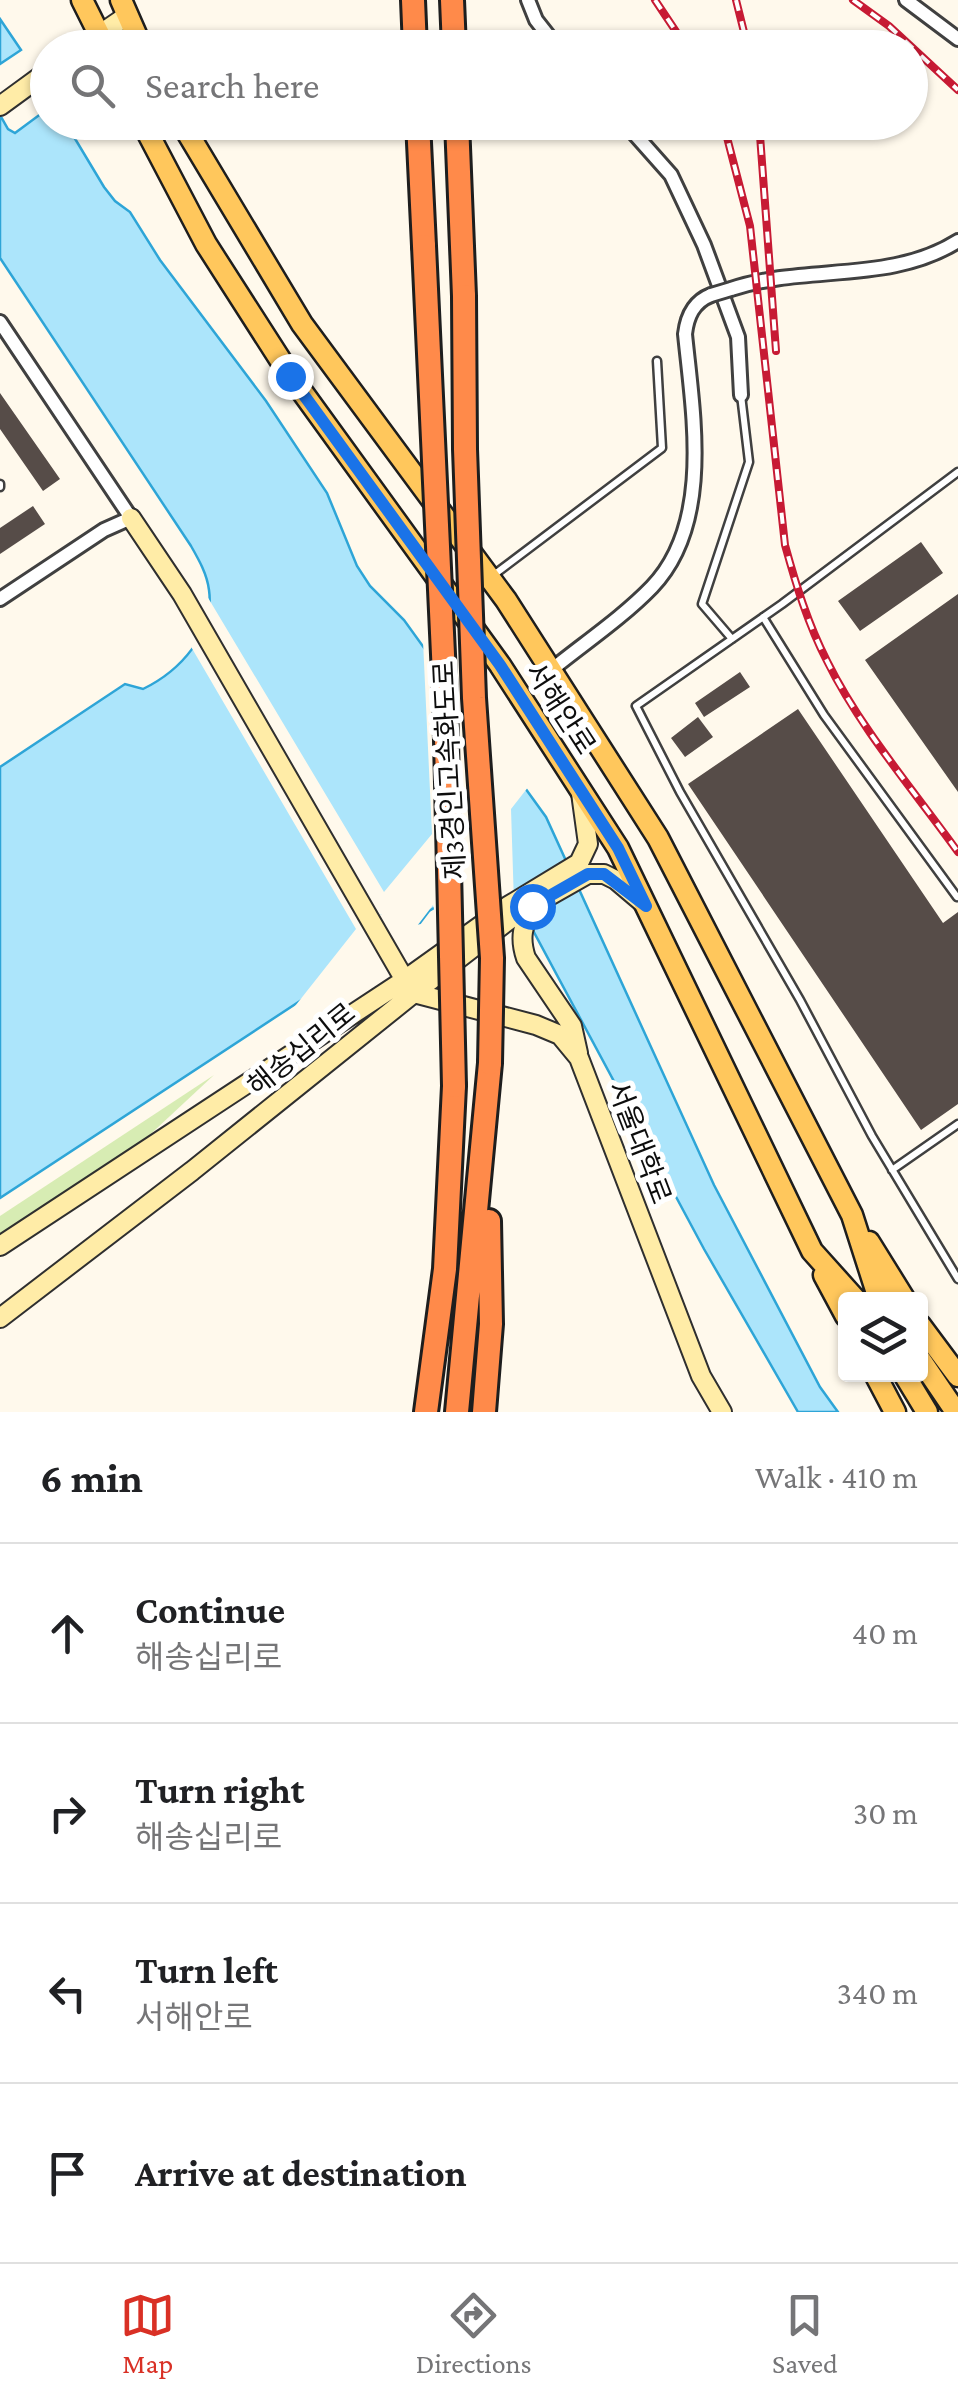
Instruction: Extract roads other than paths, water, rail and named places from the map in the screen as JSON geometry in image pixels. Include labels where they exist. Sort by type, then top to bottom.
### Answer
[{"type":"highway","points":[[413,0],[414,30]]},
{"type":"highway","points":[[452,0],[453,30]]},
{"type":"highway","name":"제3경인고속화도로","points":[[419,140],[446,716],[454,1086],[446,1269],[426,1412]]},
{"type":"highway","name":"제3경인고속화도로","points":[[457,1412],[490,1063],[492,958],[474,698],[458,140]]},
{"type":"highway","points":[[484,1412],[491,1324],[487,1098]]},
{"type":"main road","points":[[82,0],[97,30]]},
{"type":"main road","points":[[109,30],[124,7]]},
{"type":"main road","points":[[124,7],[134,30]]},
{"type":"main road","points":[[1,106],[30,84]]},
{"type":"main road","name":"서해안로","points":[[151,140],[206,244],[290,376],[500,665],[618,848],[812,1251],[849,1292]]},
{"type":"main road","name":"서해안로","points":[[193,140],[302,324],[490,578],[658,838],[852,1215],[877,1292]]},
{"type":"main road","points":[[131,518],[182,594],[388,945],[408,987]]},
{"type":"main road","name":"해송십리로","points":[[0,1318],[192,1171],[508,906],[579,863],[588,844],[580,788]]},
{"type":"main road","name":"해송십리로","points":[[0,1246],[588,874],[604,874],[646,906]]},
{"type":"main road","points":[[532,906],[521,930],[522,946],[572,1026],[579,1058]]},
{"type":"main road","name":"서울대학로","points":[[408,987],[536,1024],[560,1036],[579,1058],[702,1376],[722,1412]]},
{"type":"main road","points":[[852,1215],[900,1292]]},
{"type":"main road","points":[[812,1251],[838,1301]]},
{"type":"main road","points":[[928,1336],[958,1376]]},
{"type":"main road","points":[[928,1371],[954,1409]]},
{"type":"main road","points":[[880,1382],[895,1412]]},
{"type":"main road","points":[[909,1382],[927,1412]]},
{"type":"street","points":[[528,0],[544,30]]},
{"type":"street","points":[[906,0],[958,39]]},
{"type":"street","points":[[640,140],[672,175],[704,245],[738,337],[741,395]]},
{"type":"street","points":[[550,671],[653,586],[680,544],[696,478],[685,334],[688,315],[712,295],[731,289],[802,274],[907,265],[958,241]]},
{"type":"street","points":[[0,322],[131,518],[104,530],[0,599]]},
{"type":"lane","points":[[490,578],[662,448],[657,360]]},
{"type":"lane","points":[[732,639],[702,604],[749,462],[741,395]]},
{"type":"lane","points":[[958,472],[636,706],[680,792],[892,1170],[958,1279]]},
{"type":"lane","points":[[763,617],[824,715],[957,897]]},
{"type":"lane","points":[[892,1170],[958,1124]]},
{"type":"water","points":[[0,19],[21,50],[0,64]]},
{"type":"water","points":[[0,115],[15,133],[30,122],[30,140],[76,140],[104,187],[130,212],[327,493],[357,566],[370,586],[404,620],[546,817],[714,1185],[820,1387],[838,1412],[798,1412],[704,1249],[500,869],[429,911],[420,923],[407,926],[388,914],[368,911],[364,959],[0,1198],[0,767],[125,684],[143,689],[170,672],[201,635],[209,606],[206,578],[191,546],[0,258]]},
{"type":"railway","points":[[655,0],[675,30]]},
{"type":"railway","points":[[736,0],[744,30]]},
{"type":"railway","points":[[853,0],[893,30]]},
{"type":"railway","points":[[928,62],[958,90]]},
{"type":"railway","points":[[728,140],[750,226],[785,545],[798,590],[820,647],[855,711],[958,852]]},
{"type":"railway","points":[[760,140],[776,351]]}]
